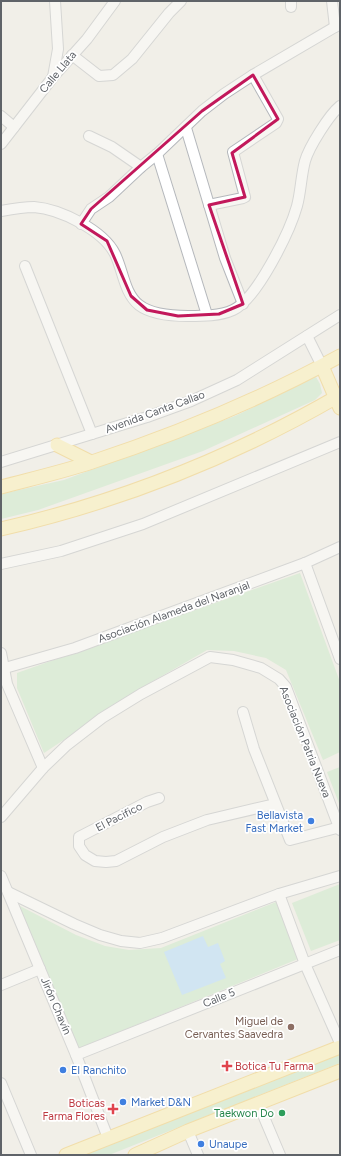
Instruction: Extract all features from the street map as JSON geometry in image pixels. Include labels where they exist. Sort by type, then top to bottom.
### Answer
[{"type":"main road","points":[[1,487],[91,462],[202,422],[322,366],[340,356]]},
{"type":"main road","points":[[1,529],[83,507],[145,486],[264,436],[338,400],[322,366]]},
{"type":"main road","points":[[56,445],[91,462]]},
{"type":"main road","points":[[66,1155],[340,1047]]},
{"type":"main road","points":[[135,1155],[188,1131],[340,1071]]},
{"type":"street","points":[[53,77],[58,49],[54,1]]},
{"type":"street","name":"Calle Llata","points":[[1,144],[53,77],[87,39],[115,1]]},
{"type":"street","points":[[72,55],[99,76],[113,75],[132,59],[169,13],[181,1]]},
{"type":"street","points":[[81,224],[91,209],[109,197],[186,128],[202,111],[224,94],[253,75],[337,26],[332,1]]},
{"type":"street","points":[[209,205],[245,197],[233,152],[276,123],[278,120],[253,75]]},
{"type":"street","points":[[1,211],[14,208],[33,207],[51,210],[99,234],[107,241],[115,254],[131,296],[139,305],[147,310],[178,316],[219,314],[233,310],[243,304],[259,283],[282,242],[296,207],[305,162],[310,149],[316,136],[340,106]]},
{"type":"street","points":[[1,116],[14,127]]},
{"type":"street","points":[[186,128],[225,258],[243,304]]},
{"type":"street","points":[[90,136],[112,147],[141,167]]},
{"type":"street","points":[[157,154],[207,314]]},
{"type":"street","points":[[25,266],[92,434]]},
{"type":"street","name":"Avenida Canta Callao","points":[[1,462],[147,417],[191,401],[237,380],[339,317]]},
{"type":"street","points":[[307,336],[322,366]]},
{"type":"street","points":[[1,564],[61,551],[142,524],[340,442]]},
{"type":"street","name":"Asociación Alameda del Naranjal","points":[[5,668],[75,648],[305,563],[340,547]]},
{"type":"street","points":[[305,563],[340,659]]},
{"type":"street","points":[[1,653],[7,684],[42,768]]},
{"type":"street","name":"Asociación Patria Nueva","points":[[1,816],[42,768],[67,745],[102,718],[141,694],[210,657],[233,660],[261,668],[279,679],[286,687],[340,828]]},
{"type":"street","points":[[243,712],[254,749],[290,840],[340,828]]},
{"type":"street","name":"El Pacifico","points":[[159,798],[147,802],[79,837],[79,846],[85,855],[95,861],[116,861],[163,837],[207,820],[275,804]]},
{"type":"street","name":"Jirón Chavín","points":[[1,876],[76,1055],[108,1138]]},
{"type":"street","points":[[8,892],[100,935],[121,941],[140,943],[162,938],[279,894],[340,876]]},
{"type":"street","points":[[279,894],[305,964],[340,1043]]},
{"type":"street","name":"Calle 5","points":[[76,1055],[340,950]]},
{"type":"street","points":[[1,985],[40,969]]},
{"type":"street","points":[[2,1086],[30,1155]]},
{"type":"street","points":[[258,1103],[280,1155]]},
{"type":"street","points":[[188,1131],[198,1155]]},
{"type":"highlighted area","points":[[253,75],[278,119],[232,153],[245,197],[209,205],[243,304],[219,314],[178,316],[147,310],[131,296],[107,241],[81,224],[91,209],[202,111]]},
{"type":"green space","points":[[316,377],[320,384],[322,393],[315,400],[203,451],[38,510],[1,519],[1,494],[64,480],[235,416]]},
{"type":"green space","points":[[300,573],[340,682],[340,752],[323,760],[286,670],[266,658],[234,651],[207,650],[148,684],[44,753],[17,688],[17,673]]},
{"type":"green space","points":[[340,767],[340,806],[327,772]]},
{"type":"green space","points":[[340,884],[340,940],[311,951],[292,903]]},
{"type":"green space","points":[[276,902],[298,959],[75,1050],[18,905],[76,935],[105,946],[129,950],[161,948]]},
{"type":"green space","points":[[340,1050],[340,1063],[109,1155],[79,1155]]},
{"type":"water","points":[[203,936],[208,947],[218,943],[225,961],[220,964],[226,978],[182,995],[164,952]]},
{"type":"place","name":"Bellavista Fast Market","points":[[311,821]]},
{"type":"place","name":"Miguel de Cervantes Saavedra","points":[[291,1027]]},
{"type":"place","name":"Botica Tu Farma","points":[[227,1066]]},
{"type":"place","name":"El Ranchito","points":[[63,1070]]},
{"type":"place","name":"Market D&N","points":[[123,1102]]},
{"type":"place","name":"Boticas Farma Flores","points":[[113,1109]]},
{"type":"place","name":"Taekwon Do","points":[[282,1113]]},
{"type":"place","name":"Unaupe","points":[[201,1144]]}]
